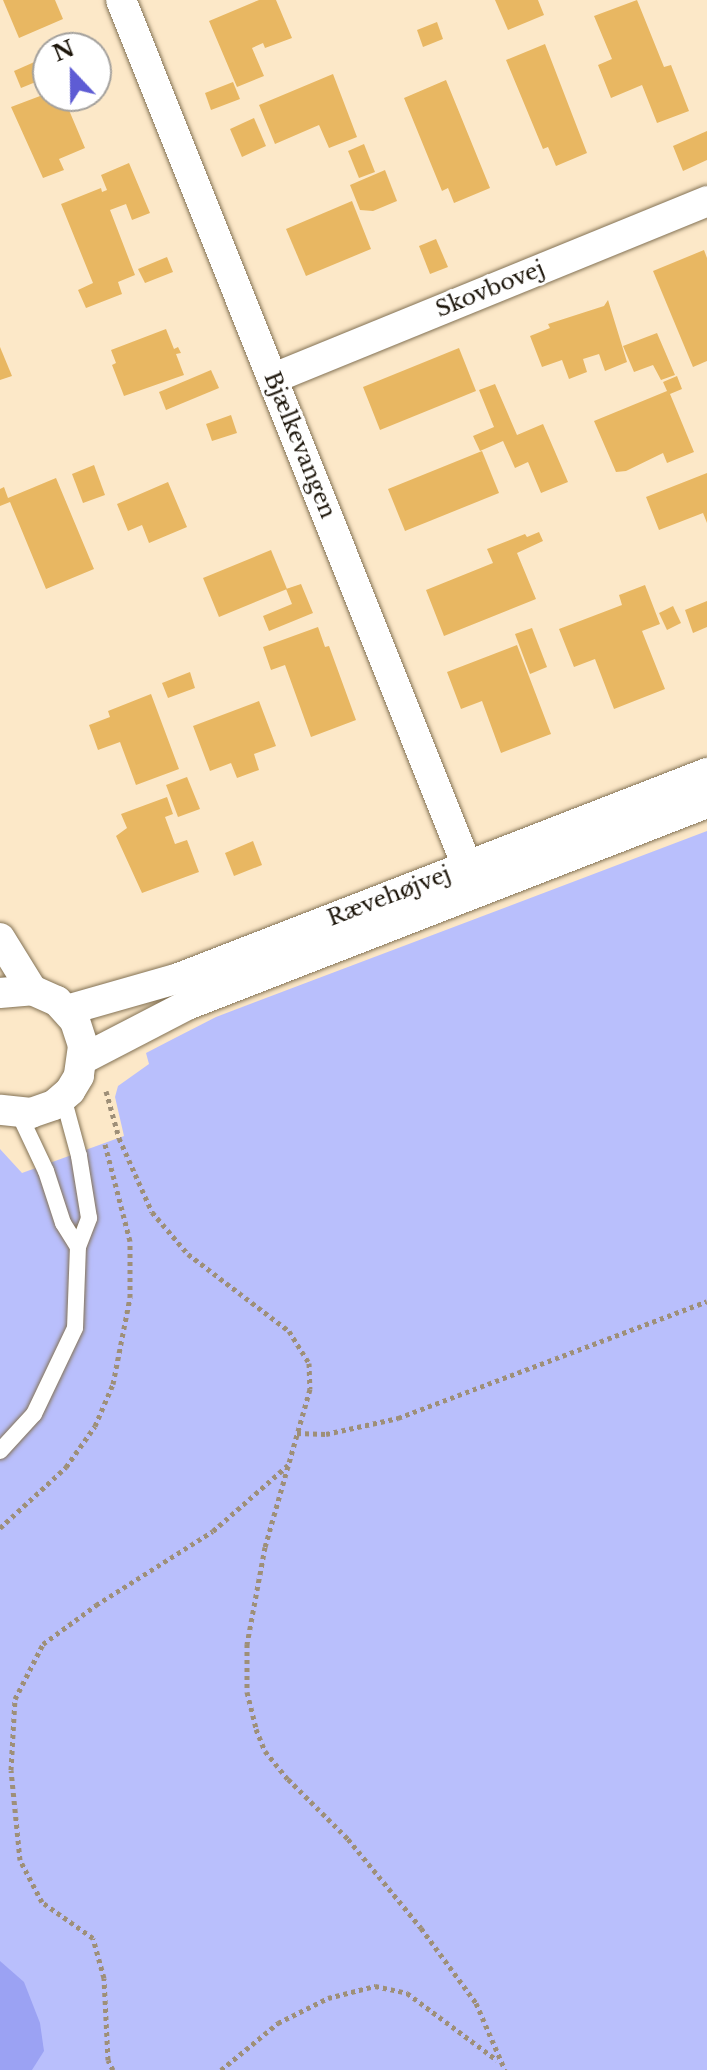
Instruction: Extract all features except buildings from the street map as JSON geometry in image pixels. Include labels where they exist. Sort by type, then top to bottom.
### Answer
[{"type":"street","name":"Bjælkevangen","points":[[121,0],[471,878]]},
{"type":"street","name":"Skovbovej","points":[[274,378],[707,201]]},
{"type":"street","name":"Rævehøjvej","points":[[89,1056],[187,1005],[707,773]]},
{"type":"street","name":"Rævehøjvej","points":[[67,1010],[176,979],[471,878],[707,803]]},
{"type":"street","points":[[0,938],[32,990]]},
{"type":"street","points":[[0,993],[32,990],[45,994],[67,1010],[81,1033],[89,1056],[75,1083],[63,1097],[43,1110],[10,1112]]},
{"type":"lane","points":[[0,1451],[34,1414],[75,1328],[78,1247],[89,1218],[79,1156],[63,1097]]},
{"type":"lane","points":[[10,1112],[46,1171],[63,1223],[78,1247]]},
{"type":"path","points":[[89,1056],[119,1138],[152,1212],[188,1254],[289,1331],[309,1363],[310,1389],[265,1547],[247,1644],[247,1692],[256,1729],[265,1751],[288,1779],[348,1839],[421,1928],[476,2003],[501,2067]]},
{"type":"path","points":[[297,1433],[326,1434],[398,1418],[707,1301]]},
{"type":"path","points":[[113,2070],[108,2060],[104,1978],[93,1938],[42,1902],[20,1860],[11,1770],[15,1699],[43,1644],[96,1605],[213,1531],[288,1464]]},
{"type":"path","points":[[221,2070],[278,2023],[328,1998],[375,1986],[407,1993],[501,2067]]},
{"type":"shaded area","points":[[707,831],[707,2070],[0,2070],[0,1149],[22,1173],[124,1136],[115,1097],[118,1086],[149,1064],[146,1053],[216,1017]]},
{"type":"shaded area","points":[[0,1961],[24,1982],[40,2023],[44,2051],[32,2070],[0,2070]]}]
